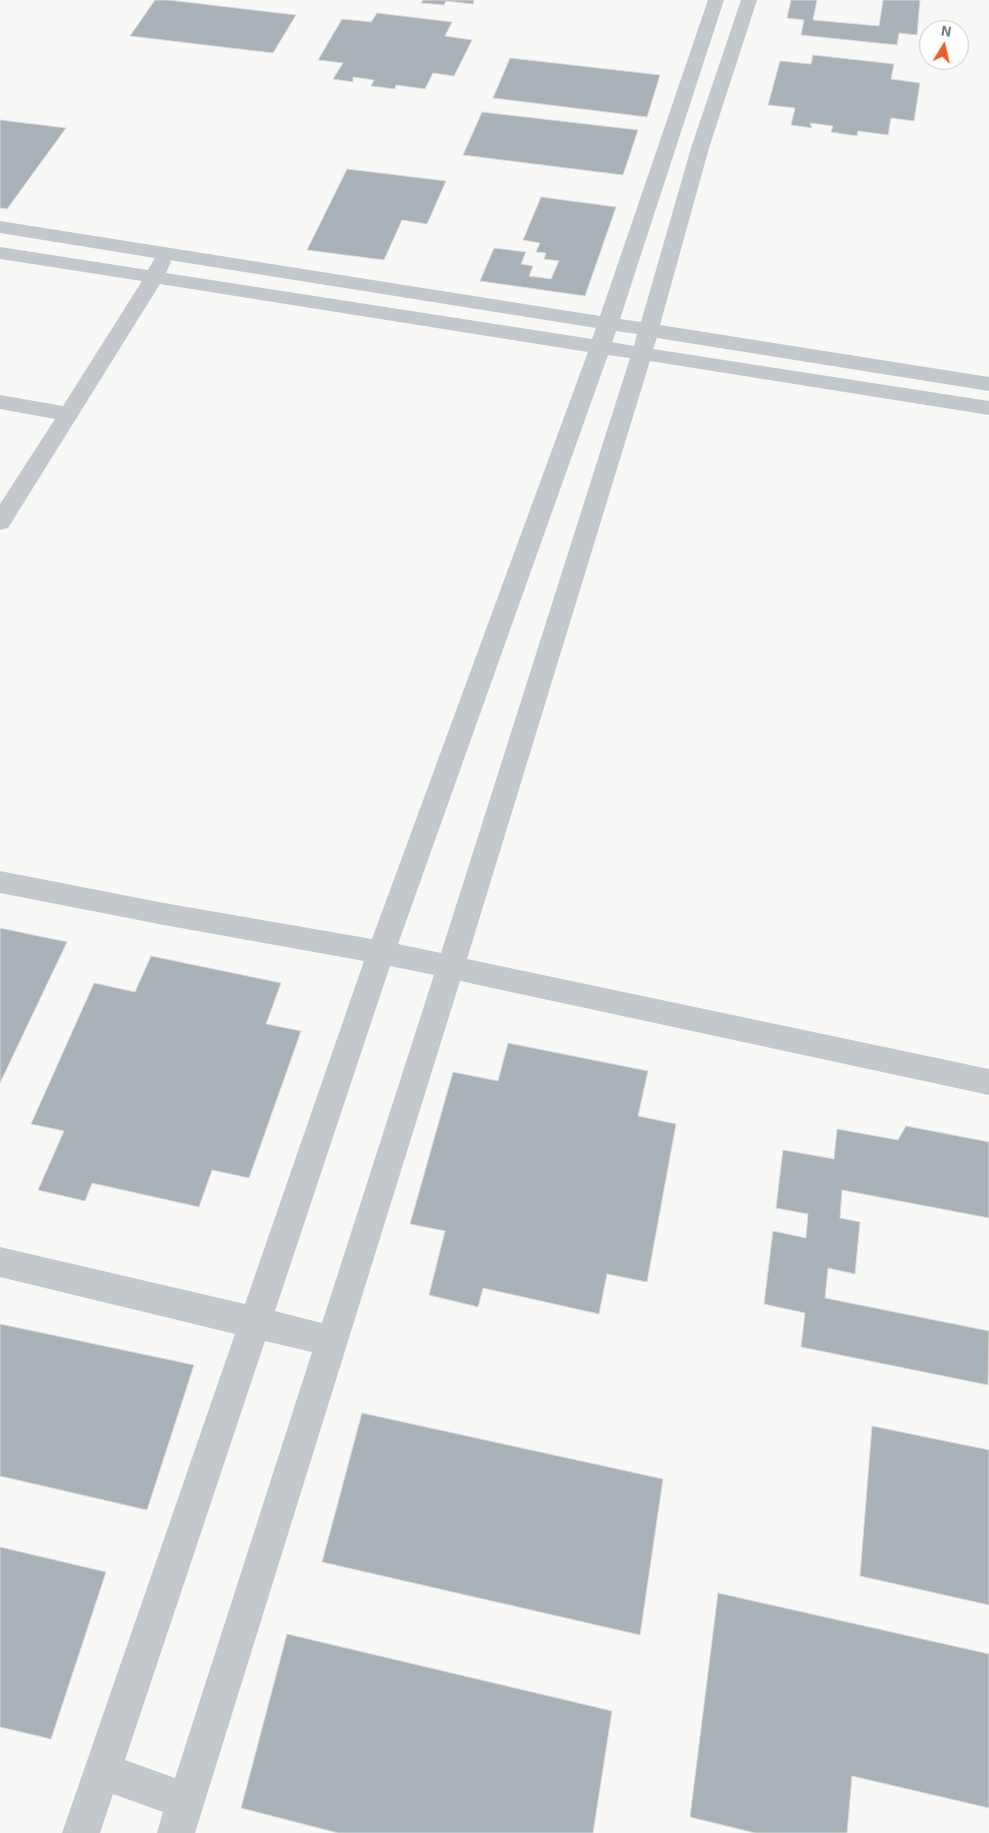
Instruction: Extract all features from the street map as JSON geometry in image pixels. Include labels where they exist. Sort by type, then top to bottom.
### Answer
[{"type":"street","points":[[81,1833],[381,952],[604,335],[716,0]]},
{"type":"street","points":[[102,1771],[181,1817],[451,966],[646,342],[700,148],[748,0]]},
{"type":"street","points":[[0,227],[165,253],[989,408]]},
{"type":"street","points":[[0,253],[154,277],[604,335]]},
{"type":"street","points":[[0,522],[154,277],[165,253]]},
{"type":"street","points":[[646,342],[989,384]]},
{"type":"street","points":[[0,402],[68,414]]},
{"type":"street","points":[[0,882],[451,966],[989,1082]]},
{"type":"street","points":[[0,1262],[332,1341]]},
{"type":"building","points":[[155,0],[296,15],[273,53],[130,36]]},
{"type":"building","points":[[423,0],[474,0],[473,4],[446,1],[444,5],[421,3]]},
{"type":"building","points":[[791,0],[817,0],[813,20],[879,26],[883,0],[920,0],[917,35],[899,33],[897,45],[801,35],[804,20],[787,18]]},
{"type":"building","points":[[377,13],[452,22],[445,36],[472,40],[454,76],[433,73],[425,89],[396,85],[395,89],[371,86],[374,80],[353,77],[353,82],[333,79],[343,63],[318,60],[342,19],[371,22]]},
{"type":"building","points":[[813,55],[894,64],[891,79],[920,83],[914,121],[891,118],[888,135],[858,131],[857,136],[831,132],[833,126],[810,123],[812,128],[791,125],[795,108],[768,105],[780,61],[811,64]]},
{"type":"building","points":[[510,58],[660,75],[647,117],[493,98]]},
{"type":"building","points":[[482,112],[638,130],[623,175],[463,155]]},
{"type":"building","points":[[0,120],[66,128],[7,209],[0,208]]},
{"type":"building","points":[[347,169],[446,181],[427,224],[402,220],[384,260],[307,250]]},
{"type":"building","points":[[541,197],[616,207],[585,296],[480,281],[494,248],[526,252],[521,264],[533,266],[529,276],[551,279],[559,261],[544,259],[546,253],[536,252],[540,243],[523,240]]},
{"type":"building","points":[[0,928],[67,942],[0,1083]]},
{"type":"building","points":[[151,956],[281,983],[266,1024],[301,1031],[249,1178],[212,1170],[199,1207],[92,1183],[85,1201],[38,1190],[64,1131],[31,1124],[94,983],[135,992]]},
{"type":"building","points":[[508,1043],[648,1071],[638,1116],[676,1124],[647,1282],[607,1274],[599,1314],[483,1288],[478,1307],[429,1295],[445,1231],[410,1224],[453,1072],[498,1081]]},
{"type":"building","points":[[906,1126],[989,1142],[989,1218],[842,1190],[840,1218],[860,1222],[855,1274],[828,1268],[825,1298],[989,1331],[988,1385],[801,1347],[805,1313],[764,1304],[773,1231],[806,1238],[808,1214],[776,1208],[783,1150],[834,1159],[837,1129],[898,1140]]},
{"type":"building","points":[[0,1324],[194,1365],[147,1510],[0,1476]]},
{"type":"building","points":[[362,1413],[663,1479],[640,1635],[322,1562]]},
{"type":"building","points":[[872,1426],[989,1450],[989,1605],[860,1576]]},
{"type":"building","points":[[0,1547],[106,1572],[51,1739],[0,1727]]},
{"type":"building","points":[[718,1593],[989,1654],[989,1808],[852,1776],[847,1833],[755,1833],[690,1817]]},
{"type":"building","points":[[287,1634],[612,1711],[593,1833],[338,1833],[241,1808]]}]
